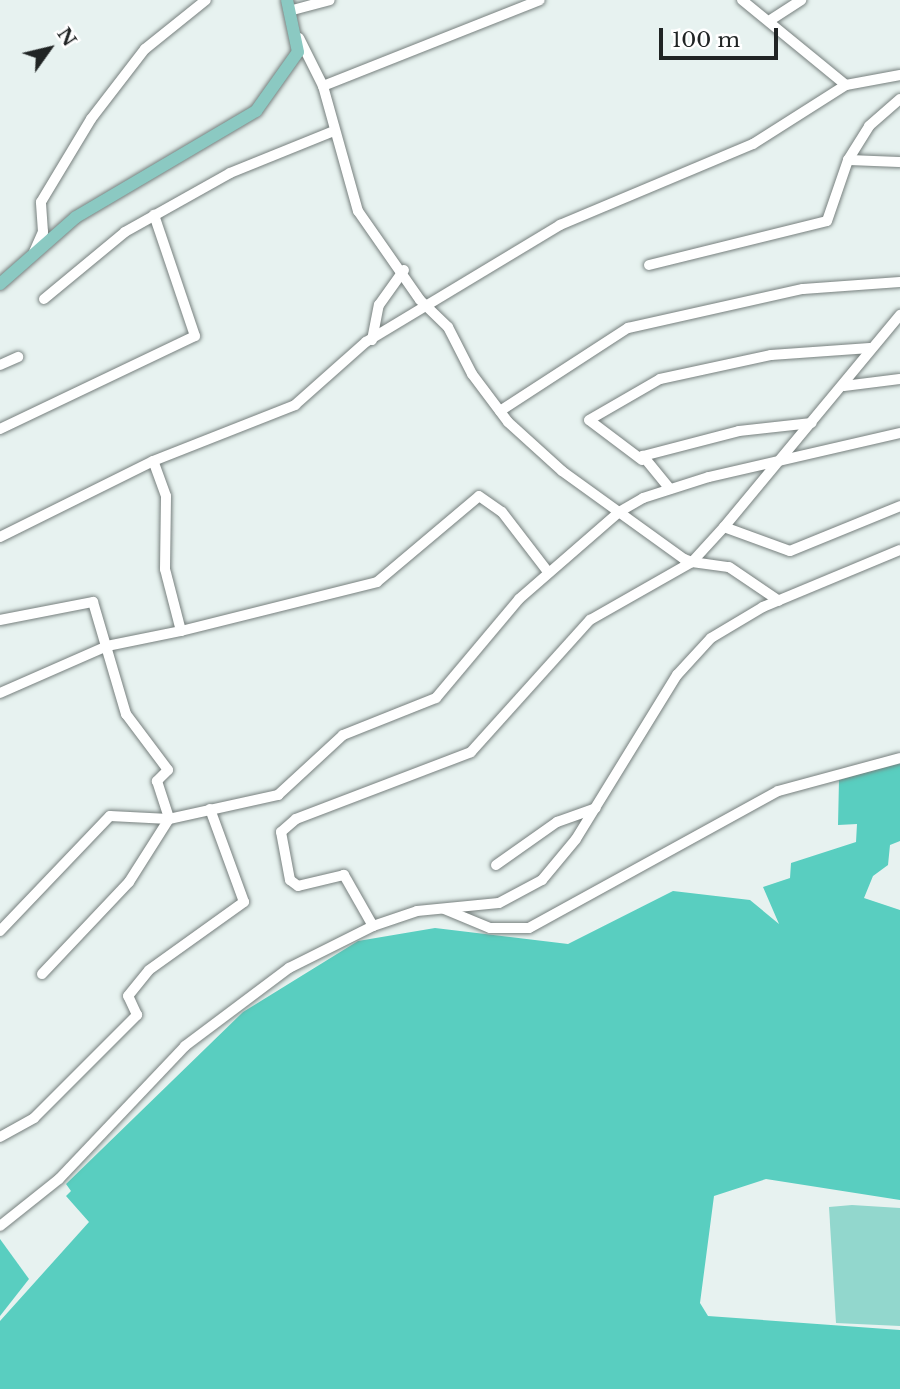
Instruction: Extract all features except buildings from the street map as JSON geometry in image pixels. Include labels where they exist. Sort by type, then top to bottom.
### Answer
[{"type":"main road","points":[[0,284],[141,175],[256,111],[298,52],[299,38],[288,6]]},
{"type":"street","points":[[33,256],[43,232],[41,202],[91,120],[145,49],[206,0]]},
{"type":"street","points":[[288,6],[330,0]]},
{"type":"street","points":[[323,86],[540,0]]},
{"type":"street","points":[[742,0],[772,19],[846,85]]},
{"type":"street","points":[[772,19],[801,0]]},
{"type":"street","points":[[299,38],[323,86],[358,211],[404,270],[420,300],[431,304],[500,411],[562,471],[692,562],[729,567],[779,601]]},
{"type":"street","points":[[0,537],[153,461],[295,405],[372,340],[560,225],[753,144],[846,85],[900,75]]},
{"type":"street","points":[[649,265],[827,221],[848,160],[869,126],[900,99]]},
{"type":"street","points":[[44,299],[154,215],[230,173],[334,131]]},
{"type":"street","points":[[848,160],[900,162]]},
{"type":"street","points":[[0,429],[195,336],[154,215]]},
{"type":"street","points":[[372,340],[382,298],[404,270]]},
{"type":"street","points":[[500,411],[628,328],[803,289],[900,282]]},
{"type":"street","points":[[373,926],[345,876],[298,886],[290,880],[281,832],[296,819],[471,752],[590,620],[692,562],[844,386],[870,348],[900,315]]},
{"type":"street","points":[[670,489],[642,460],[589,420],[660,379],[772,355],[870,348]]},
{"type":"street","points":[[0,365],[18,357]]},
{"type":"street","points":[[844,386],[900,379]]},
{"type":"street","points":[[642,460],[654,451],[739,431],[812,423]]},
{"type":"street","points":[[1,929],[33,900],[42,880],[76,856],[110,816],[169,819],[278,795],[344,735],[436,698],[548,572],[619,512],[670,489],[900,433]]},
{"type":"street","points":[[153,461],[166,496],[165,569],[181,631]]},
{"type":"street","points":[[0,693],[107,646],[181,631],[377,582],[479,496],[502,512],[548,572]]},
{"type":"street","points":[[723,527],[790,551],[900,506]]},
{"type":"street","points":[[0,1226],[60,1179],[185,1046],[225,1013],[289,968],[373,926],[525,892],[561,859],[596,808],[677,675],[711,638],[779,601],[900,550]]},
{"type":"street","points":[[0,620],[93,602],[126,714],[168,770],[157,781],[161,809],[169,819]]},
{"type":"street","points":[[444,909],[490,928],[529,928],[778,791],[900,758]]},
{"type":"street","points":[[496,865],[557,822],[596,808]]},
{"type":"street","points":[[0,1138],[34,1118],[137,1015],[128,996],[149,970],[244,902],[210,809]]},
{"type":"street","points":[[42,974],[129,882],[169,819]]},
{"type":"green space","points":[[900,762],[900,841],[890,845],[888,865],[873,876],[864,898],[900,910],[900,1200],[766,1179],[714,1196],[700,1303],[708,1316],[900,1330],[900,1389],[0,1389],[0,1321],[89,1222],[66,1196],[71,1191],[66,1184],[243,1012],[358,941],[435,928],[568,944],[673,891],[750,900],[779,924],[763,887],[790,878],[791,863],[856,842],[857,824],[838,825],[839,780]]},
{"type":"green space","points":[[852,1205],[900,1208],[900,1326],[836,1323],[829,1207]]},
{"type":"green space","points":[[0,1239],[29,1279],[0,1316]]}]
